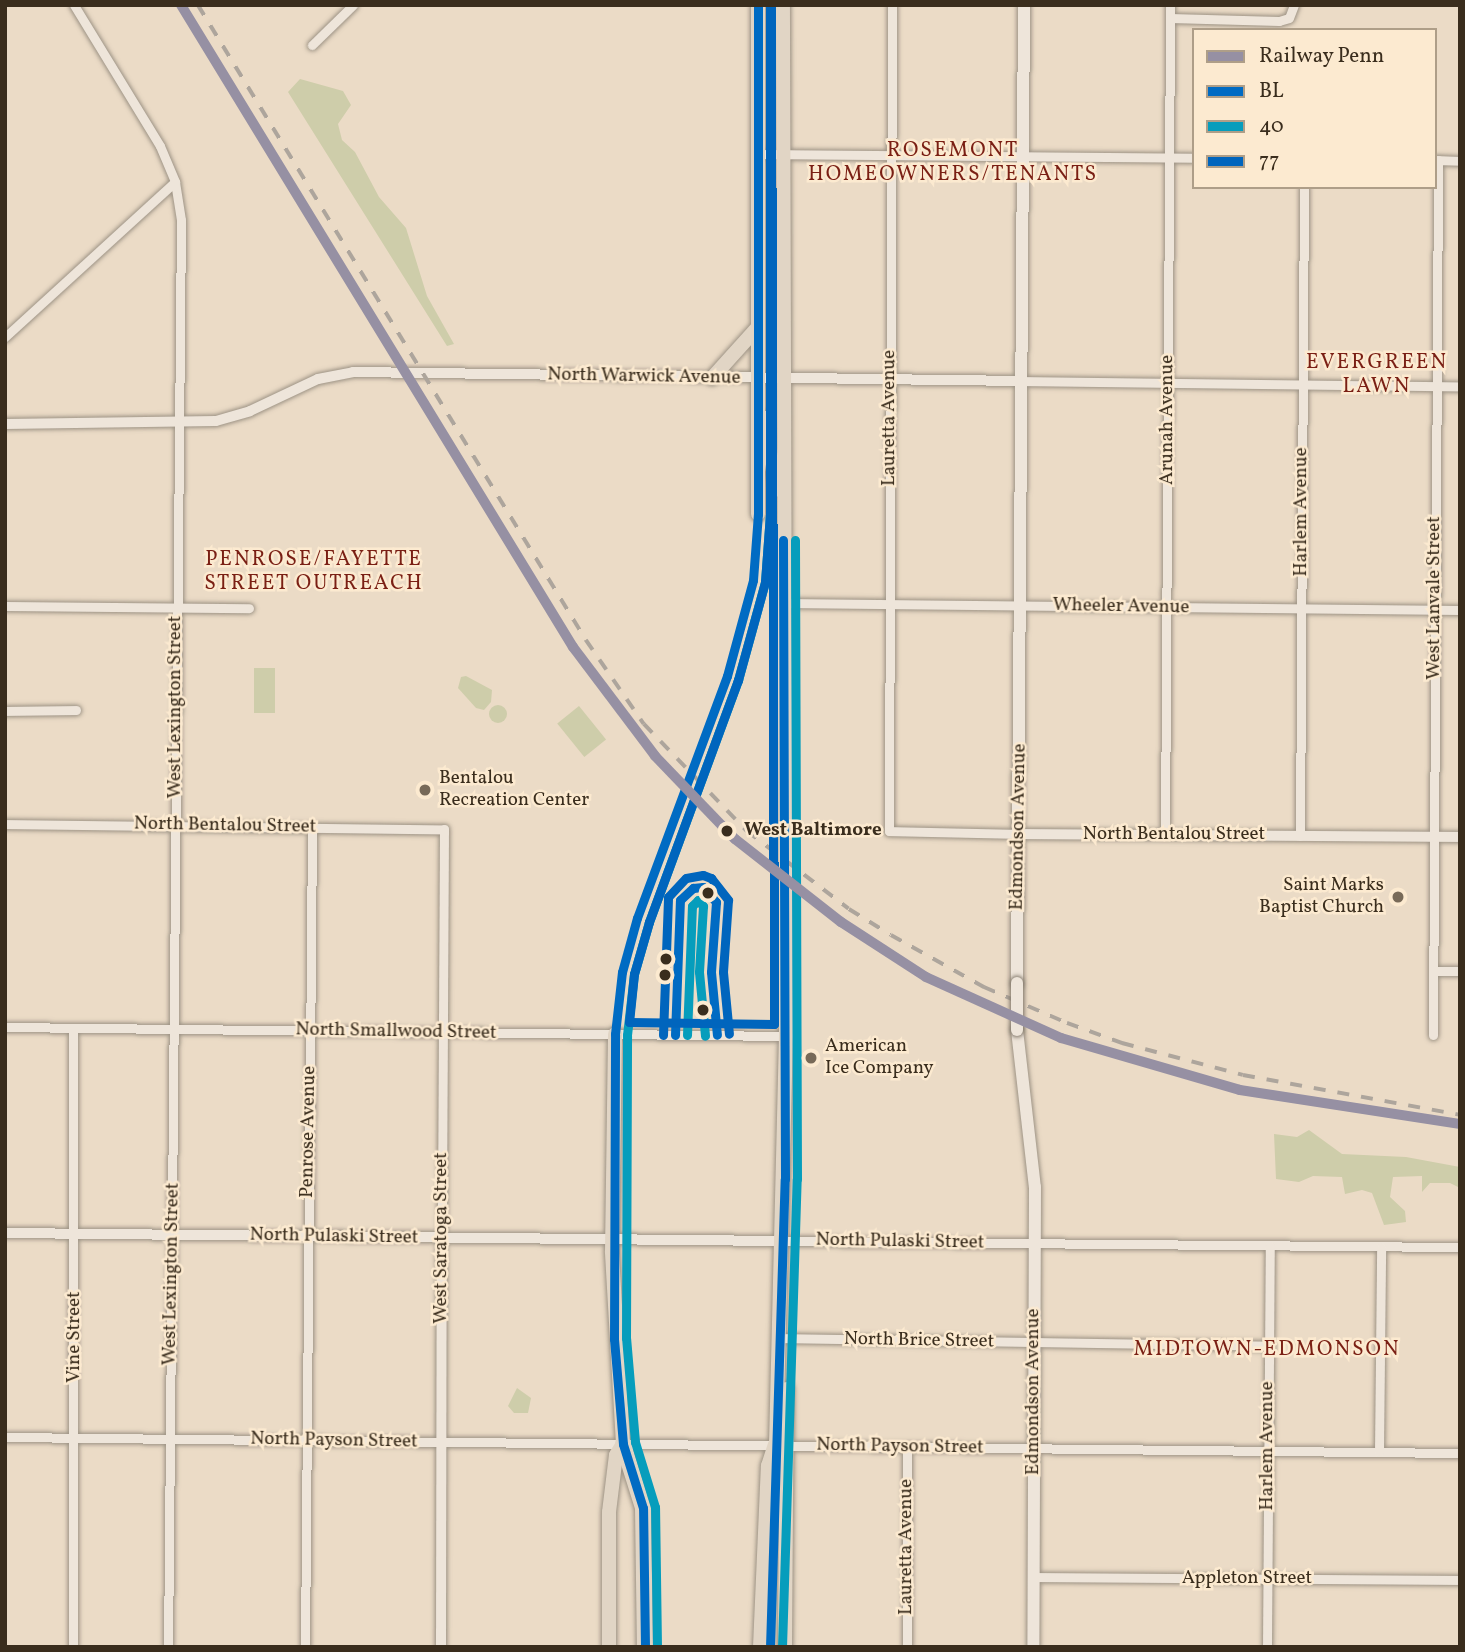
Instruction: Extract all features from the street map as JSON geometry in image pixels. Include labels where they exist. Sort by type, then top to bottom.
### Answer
[{"type":"highway","points":[[623,1444],[643,1508],[645,1647]]},
{"type":"highway","points":[[761,1647],[769,1466],[781,1445]]},
{"type":"highway","points":[[770,1647],[781,1445]]},
{"type":"main road","points":[[758,5],[758,514]]},
{"type":"main road","points":[[783,5],[786,1036],[779,1359],[785,1647]]},
{"type":"main road","name":"Edmondson Avenue","points":[[1024,5],[1017,1030],[1034,1156],[1033,1647]]},
{"type":"main road","points":[[712,378],[758,327]]},
{"type":"main road","points":[[758,378],[765,392],[773,471],[783,498]]},
{"type":"main road","points":[[609,1647],[609,1513],[616,1455],[623,1444],[612,1240],[615,1034]]},
{"type":"street","name":"West Lexington Street","points":[[74,5],[147,124],[174,182],[181,220],[167,1647]]},
{"type":"street","points":[[312,45],[353,5]]},
{"type":"street","name":"Lauretta Avenue","points":[[888,831],[892,5]]},
{"type":"street","name":"Arunah Avenue","points":[[1165,835],[1170,5]]},
{"type":"street","points":[[1170,18],[1289,18],[1294,5]]},
{"type":"street","points":[[758,154],[1192,158]]},
{"type":"street","points":[[1437,160],[1460,160]]},
{"type":"street","points":[[5,337],[174,182]]},
{"type":"street","name":"Harlem Avenue","points":[[1300,836],[1304,189]]},
{"type":"street","name":"West Lanvale Street","points":[[1433,1035],[1436,189]]},
{"type":"street","name":"North Warwick Avenue","points":[[5,424],[178,424],[232,418],[340,373],[1460,386]]},
{"type":"street","name":"Wheeler Avenue","points":[[783,603],[1460,610]]},
{"type":"street","points":[[5,606],[249,608]]},
{"type":"street","points":[[5,711],[76,710]]},
{"type":"street","name":"North Bentalou Street","points":[[5,824],[444,829]]},
{"type":"street","name":"Penrose Avenue","points":[[305,1647],[312,827]]},
{"type":"street","name":"West Saratoga Street","points":[[441,1647],[444,829]]},
{"type":"street","name":"North Bentalou Street","points":[[888,831],[1460,837]]},
{"type":"street","points":[[1434,971],[1460,971]]},
{"type":"street","name":"North Smallwood Street","points":[[5,1027],[786,1036]]},
{"type":"street","name":"Vine Street","points":[[73,1028],[71,1234],[76,1250],[74,1647]]},
{"type":"street","name":"North Pulaski Street","points":[[5,1233],[1460,1247]]},
{"type":"street","name":"Harlem Avenue","points":[[1267,1647],[1270,1245]]},
{"type":"street","points":[[1379,1452],[1381,1247]]},
{"type":"street","name":"North Brice Street","points":[[779,1338],[1034,1345],[1269,1346]]},
{"type":"street","name":"North Payson Street","points":[[5,1437],[1460,1453]]},
{"type":"street","name":"Lauretta Avenue","points":[[907,1447],[907,1647]]},
{"type":"street","name":"Appleton Street","points":[[1033,1577],[1460,1580]]},
{"type":"green space","points":[[300,79],[343,91],[351,105],[338,124],[342,140],[355,152],[379,197],[406,228],[427,296],[454,344],[447,346],[288,92]]},
{"type":"green space","points":[[254,668],[275,668],[275,713],[254,713]]},
{"type":"green space","points":[[466,676],[492,690],[491,702],[484,710],[476,708],[458,688],[461,677]]},
{"type":"green space","points":[[498,705],[504,708],[507,714],[504,720],[498,723],[492,720],[489,714],[492,708]]},
{"type":"green space","points":[[579,706],[606,739],[584,757],[557,724]]},
{"type":"green space","points":[[1309,1130],[1342,1154],[1406,1157],[1460,1167],[1460,1188],[1450,1183],[1430,1183],[1422,1192],[1422,1176],[1393,1177],[1390,1197],[1405,1211],[1406,1222],[1384,1225],[1372,1193],[1362,1190],[1345,1194],[1342,1177],[1313,1176],[1299,1182],[1276,1179],[1274,1134],[1297,1137]]},
{"type":"green space","points":[[517,1388],[531,1398],[528,1413],[514,1413],[508,1406]]},
{"type":"railway","points":[[198,5],[586,640],[644,724],[747,831],[849,909],[891,935],[984,987],[1067,1023],[1122,1043],[1243,1075],[1460,1115]]},
{"type":"rail line","name":"Penn","points":[[181,5],[573,647],[655,756],[735,839],[841,922],[926,977],[1061,1038],[1240,1090],[1460,1124]]},
{"type":"transit line","name":"BL","points":[[645,1647],[643,1508],[623,1444],[614,1339],[615,1034],[622,972],[637,918],[727,676],[753,580],[758,514],[758,5]]},
{"type":"transit line","name":"40","points":[[657,1647],[655,1507],[635,1442],[626,1338],[627,1035],[634,974],[649,922],[738,680],[765,582],[770,514],[770,5]]},
{"type":"transit line","name":"77","points":[[770,5],[770,514],[765,582],[738,680],[649,922],[634,974],[629,1022],[774,1024],[771,5]]},
{"type":"transit line","name":"BL","points":[[770,1647],[785,1179],[783,540]]},
{"type":"transit line","name":"40","points":[[782,1647],[797,1179],[795,540]]},
{"type":"transit line","name":"77","points":[[663,1035],[668,897],[686,878],[703,875],[711,878],[728,900],[723,972],[729,1034]]},
{"type":"transit line","name":"BL","points":[[675,1035],[680,900],[693,888],[703,887],[716,902],[711,972],[717,1035]]},
{"type":"transit line","name":"40","points":[[687,1035],[692,906],[698,900],[703,906],[699,972],[705,1036]]},
{"type":"place","name":"Bentalou Recreation Center","points":[[425,790]]},
{"type":"place","name":"West Baltimore","points":[[727,831]]},
{"type":"place","name":"Saint Marks Baptist Church","points":[[1398,897]]},
{"type":"place","name":"American Ice Company","points":[[811,1058]]},
{"type":"district","name":"ROSEMONT HOMEOWNERS/TENANTS","points":[[953,163]]},
{"type":"district","name":"EVERGREEN LAWN","points":[[1377,375]]},
{"type":"district","name":"PENROSE/FAYETTE STREET OUTREACH","points":[[314,572]]},
{"type":"district","name":"MIDTOWN-EDMONSON","points":[[1267,1350]]}]
